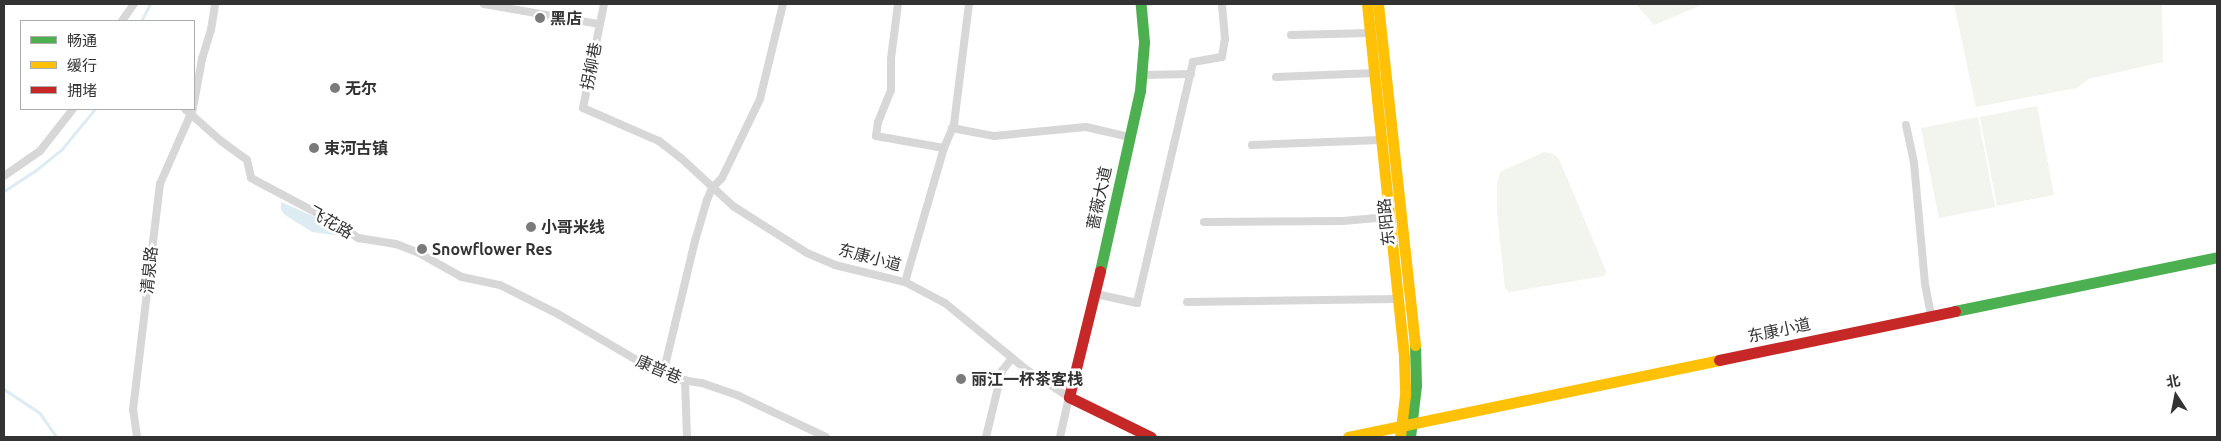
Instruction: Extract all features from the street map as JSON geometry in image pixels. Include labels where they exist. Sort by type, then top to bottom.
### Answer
[{"type":"street","points":[[123,20],[134,4]]},
{"type":"street","points":[[195,98],[202,59],[211,30],[215,4]]},
{"type":"street","points":[[484,4],[599,24]]},
{"type":"street","name":"拐柳巷","points":[[583,108],[604,4]]},
{"type":"street","points":[[663,374],[694,241],[712,188],[722,178],[760,99],[782,4]]},
{"type":"street","points":[[898,4],[890,59],[891,90],[878,122],[876,136],[944,148]]},
{"type":"street","points":[[904,282],[944,148],[952,128],[966,42],[969,4]]},
{"type":"street","name":"蔷薇大道","points":[[1069,397],[1096,294],[1116,193],[1143,75],[1144,42],[1141,4]]},
{"type":"street","points":[[1096,294],[1137,303],[1193,62],[1222,57],[1225,39],[1222,4]]},
{"type":"street","name":"东阳路","points":[[1367,4],[1405,377],[1404,429],[1410,437]]},
{"type":"street","name":"东阳路","points":[[1378,4],[1416,353],[1416,380],[1404,429]]},
{"type":"street","points":[[1291,35],[1370,33]]},
{"type":"street","points":[[1276,77],[1374,73]]},
{"type":"street","points":[[1143,75],[1190,74]]},
{"type":"street","name":"东康小道","points":[[583,108],[659,141],[681,158],[712,188],[751,219],[807,253],[835,265],[904,282],[944,303],[1012,358],[1069,397],[1151,437]]},
{"type":"street","points":[[4,176],[40,151],[72,110]]},
{"type":"street","name":"飞花路","points":[[190,110],[221,141],[247,160],[251,178],[343,227],[358,238],[396,244],[418,253],[462,278],[500,285]]},
{"type":"street","name":"清泉路","points":[[136,437],[133,410],[160,184],[190,110]]},
{"type":"street","points":[[1906,125],[1914,163],[1925,284],[1931,316]]},
{"type":"street","points":[[952,128],[994,136],[1086,127],[1129,137]]},
{"type":"street","points":[[1252,145],[1380,140]]},
{"type":"street","points":[[1204,222],[1343,221],[1388,217]]},
{"type":"street","name":"东康小道","points":[[1348,437],[1404,429],[2217,257]]},
{"type":"street","name":"康普巷","points":[[500,285],[558,314],[663,374],[702,383],[739,396],[826,437]]},
{"type":"street","points":[[1187,302],[1396,299]]},
{"type":"street","points":[[986,437],[1002,371],[1012,358]]},
{"type":"street","points":[[685,380],[687,437]]},
{"type":"street","points":[[1060,437],[1069,397]]},
{"type":"shaded area","points":[[1636,4],[1704,4],[1654,25]]},
{"type":"shaded area","points":[[1954,4],[2162,4],[2163,62],[2088,79],[2077,88],[1976,107]]},
{"type":"shaded area","points":[[2037,106],[2054,195],[1997,206],[1980,117]]},
{"type":"shaded area","points":[[1978,117],[1995,207],[1939,218],[1921,128]]},
{"type":"shaded area","points":[[1544,152],[1553,154],[1559,159],[1606,271],[1604,276],[1509,292],[1505,288],[1497,213],[1497,184],[1500,172]]},
{"type":"shaded area","points":[[281,202],[343,229],[341,234],[312,232],[285,215],[281,210]]},
{"type":"waterway","points":[[142,20],[150,4]]},
{"type":"waterway","points":[[4,191],[35,171],[62,149],[94,110]]},
{"type":"waterway","points":[[4,389],[40,413],[57,437]]},
{"type":"traffic: fast","points":[[1100,271],[1140,91],[1144,42],[1141,4]]},
{"type":"traffic: fast","points":[[1955,311],[2217,257]]},
{"type":"traffic: fast","points":[[1410,437],[1416,385],[1415,345]]},
{"type":"traffic: slow","points":[[1367,4],[1404,359],[1405,395],[1400,437]]},
{"type":"traffic: slow","points":[[1378,4],[1415,345]]},
{"type":"traffic: slow","points":[[1348,437],[1719,360]]},
{"type":"traffic: jam","points":[[1100,271],[1069,397],[1151,437]]},
{"type":"traffic: jam","points":[[1719,360],[1955,311]]},
{"type":"place","name":"黑店","points":[[540,18]]},
{"type":"place","name":"无尔","points":[[335,88]]},
{"type":"place","name":"束河古镇","points":[[314,148]]},
{"type":"place","name":"小哥米线","points":[[531,227]]},
{"type":"place","name":"Snowflower Res","points":[[422,249]]},
{"type":"place","name":"丽江一杯茶客栈","points":[[961,379]]}]
